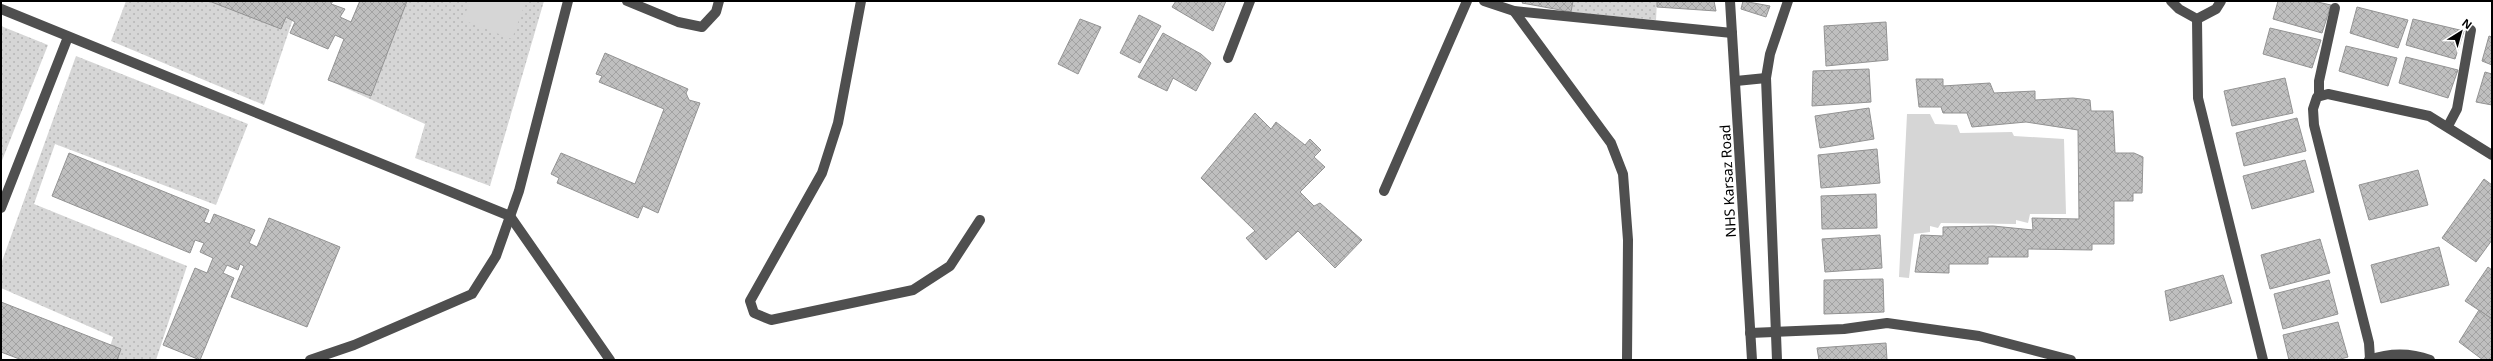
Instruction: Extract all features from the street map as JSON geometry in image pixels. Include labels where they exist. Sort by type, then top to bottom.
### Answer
[{"type":"street","points":[[310,360],[354,345],[472,294],[496,256],[519,191],[568,1]]},
{"type":"street","points":[[627,1],[678,22],[702,27],[716,12],[719,1]]},
{"type":"street","points":[[861,1],[838,123],[822,173],[750,301],[754,313],[771,320],[913,290],[950,266],[980,220]]},
{"type":"street","points":[[1228,58],[1250,1]]},
{"type":"street","points":[[1384,191],[1467,1]]},
{"type":"street","points":[[1484,1],[1514,11],[1732,33]]},
{"type":"street","name":"NHS Karsaz Road","points":[[1730,1],[1752,360]]},
{"type":"street","points":[[1777,360],[1766,78],[1770,54],[1788,1]]},
{"type":"street","points":[[2171,1],[2179,9],[2197,19]]},
{"type":"street","points":[[2197,19],[2216,9],[2221,1]]},
{"type":"street","points":[[2335,8],[2319,81],[2319,95],[2314,101],[2314,125],[2368,343],[2370,360],[2400,354],[2430,360]]},
{"type":"street","points":[[1,9],[68,38],[510,216],[610,360]]},
{"type":"street","points":[[1514,11],[1611,143],[1623,174],[1628,240],[1627,360]]},
{"type":"street","points":[[2197,19],[2198,98],[2260,358]]},
{"type":"street","points":[[2448,126],[2457,109],[2471,30]]},
{"type":"street","points":[[1,208],[68,38]]},
{"type":"street","points":[[1736,81],[1766,78]]},
{"type":"street","points":[[2319,95],[2328,94],[2418,113],[2448,126],[2492,155]]},
{"type":"street","points":[[1750,333],[1844,329],[1887,323],[1978,336],[2071,360]]},
{"type":"shaded area","points":[[126,1],[299,1],[264,105],[111,41]]},
{"type":"shaded area","points":[[359,1],[544,1],[490,186],[415,158],[425,124],[328,80]]},
{"type":"shaded area","points":[[470,1],[526,1],[512,39],[463,20]]},
{"type":"shaded area","points":[[1573,1],[1657,1],[1656,20],[1571,12]]},
{"type":"shaded area","points":[[1,26],[48,45],[1,163]]},
{"type":"shaded area","points":[[76,56],[248,124],[216,205],[55,144],[34,204],[187,266],[156,360],[106,360],[113,337],[1,288],[1,264]]},
{"type":"shaded area","points":[[1907,114],[1930,114],[1935,124],[1957,125],[1960,133],[2012,132],[2014,136],[2064,139],[2066,214],[2030,214],[2028,223],[2016,220],[2016,224],[1941,223],[1938,228],[1930,226],[1930,232],[1914,234],[1909,278],[1899,277]]},
{"type":"building","points":[[209,1],[333,1],[331,4],[345,9],[340,17],[351,22],[360,1],[407,1],[371,96],[328,80],[344,39],[335,35],[328,49],[290,33],[295,22],[286,17],[281,29]]},
{"type":"building","points":[[1176,1],[1226,1],[1213,31],[1172,7]]},
{"type":"building","points":[[1523,1],[1573,1],[1571,12],[1522,3]]},
{"type":"building","points":[[1657,1],[1714,1],[1716,11],[1657,7]]},
{"type":"building","points":[[1743,1],[1770,6],[1766,17],[1741,9]]},
{"type":"building","points":[[2278,1],[2313,1],[2331,5],[2322,33],[2273,19]]},
{"type":"building","points":[[2357,7],[2408,20],[2398,48],[2350,33]]},
{"type":"building","points":[[1139,15],[1161,26],[1140,63],[1120,53]]},
{"type":"building","points":[[1080,19],[1101,27],[1078,74],[1058,64]]},
{"type":"building","points":[[2413,19],[2464,31],[2455,59],[2406,45]]},
{"type":"building","points":[[1886,22],[1888,60],[1826,66],[1824,26]]},
{"type":"building","points":[[2270,28],[2321,40],[2312,68],[2263,54]]},
{"type":"building","points":[[1163,33],[1201,54],[1211,63],[1196,91],[1173,78],[1167,91],[1138,77]]},
{"type":"building","points":[[2489,36],[2492,37],[2492,65],[2482,61]]},
{"type":"building","points":[[2346,46],[2397,58],[2388,86],[2339,71]]},
{"type":"building","points":[[605,53],[688,89],[686,93],[689,100],[700,103],[658,213],[643,206],[638,218],[557,183],[559,178],[551,174],[561,153],[635,184],[664,109],[599,82],[602,76],[596,74]]},
{"type":"building","points":[[2406,57],[2458,70],[2448,98],[2399,83]]},
{"type":"building","points":[[1869,69],[1871,102],[1812,106],[1813,71]]},
{"type":"building","points":[[2485,72],[2492,74],[2492,105],[2476,102]]},
{"type":"building","points":[[2285,78],[2293,113],[2232,126],[2224,91]]},
{"type":"building","points":[[1916,79],[1943,79],[1943,86],[1990,83],[1994,93],[2035,91],[2035,100],[2073,98],[2090,100],[2091,111],[2113,111],[2115,153],[2134,153],[2143,157],[2142,193],[2133,193],[2133,201],[2114,201],[2114,244],[2092,244],[2092,250],[2028,249],[2028,257],[1988,257],[1988,264],[1949,264],[1949,273],[1915,272],[1921,235],[1943,236],[1943,227],[1993,226],[2033,230],[2032,218],[2079,219],[2078,130],[2026,122],[1972,127],[1967,113],[1943,113],[1941,107],[1919,107]]},
{"type":"building","points":[[1869,108],[1874,139],[1820,148],[1815,116]]},
{"type":"building","points":[[1255,113],[1271,129],[1276,122],[1305,145],[1310,139],[1321,150],[1314,157],[1325,167],[1300,192],[1314,206],[1320,203],[1362,240],[1335,268],[1298,231],[1266,260],[1246,238],[1255,231],[1201,178]]},
{"type":"building","points":[[2297,118],[2306,151],[2244,166],[2236,133]]},
{"type":"building","points":[[1877,149],[1880,183],[1821,188],[1818,155]]},
{"type":"building","points":[[69,153],[209,210],[204,222],[210,224],[214,214],[255,230],[249,243],[257,247],[269,218],[340,247],[307,327],[231,297],[244,266],[240,264],[238,270],[227,265],[223,273],[234,278],[200,360],[163,345],[195,268],[207,273],[213,258],[200,252],[204,243],[195,240],[190,253],[52,196]]},
{"type":"building","points":[[2305,160],[2314,192],[2252,209],[2243,176]]},
{"type":"building","points":[[2418,170],[2428,205],[2369,220],[2359,185]]},
{"type":"building","points":[[2484,179],[2492,185],[2492,240],[2476,262],[2442,238]]},
{"type":"building","points":[[1876,194],[1877,228],[1822,229],[1821,196]]},
{"type":"building","points":[[1880,235],[1882,268],[1825,272],[1822,239]]},
{"type":"building","points":[[2320,239],[2330,273],[2270,289],[2261,255]]},
{"type":"building","points":[[2439,247],[2449,285],[2381,303],[2371,265]]},
{"type":"building","points":[[2488,267],[2492,270],[2492,319],[2465,301]]},
{"type":"building","points":[[2223,275],[2232,303],[2170,321],[2165,291]]},
{"type":"building","points":[[1883,279],[1884,312],[1824,314],[1824,280]]},
{"type":"building","points":[[2329,280],[2338,314],[2283,329],[2274,294]]},
{"type":"building","points":[[1,302],[121,349],[117,360],[22,360],[1,352]]},
{"type":"building","points":[[2479,310],[2492,319],[2492,360],[2483,360],[2459,342]]},
{"type":"building","points":[[2338,322],[2348,357],[2337,360],[2289,360],[2283,335]]},
{"type":"building","points":[[1886,343],[1887,360],[1819,360],[1817,348]]}]
